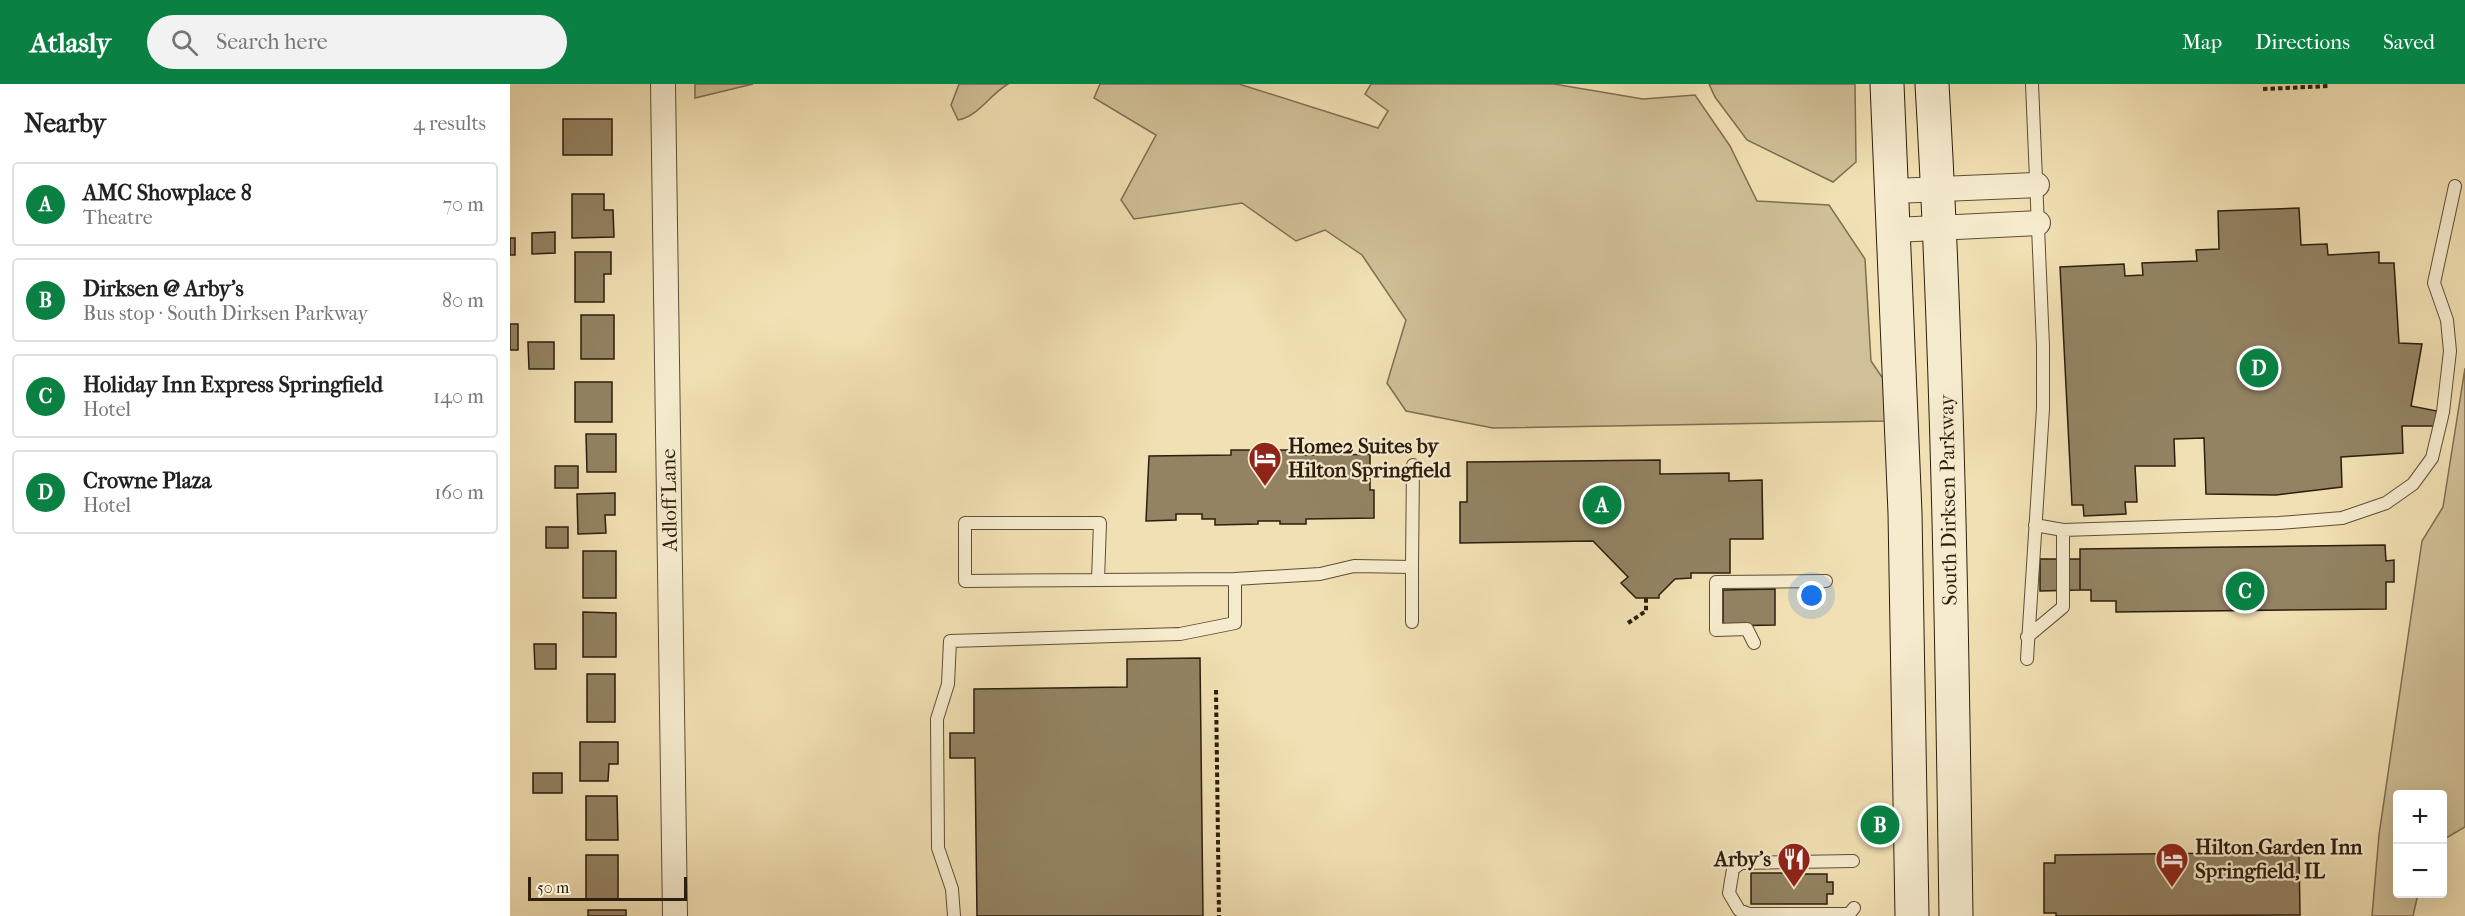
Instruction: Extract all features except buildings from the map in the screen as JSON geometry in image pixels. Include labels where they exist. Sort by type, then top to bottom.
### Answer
[{"type":"main road","name":"South Dirksen Parkway","points":[[1887,84],[1894,191],[1905,513],[1911,916]]},
{"type":"main road","name":"South Dirksen Parkway","points":[[1932,84],[1941,228],[1949,483],[1956,916]]},
{"type":"street","name":"Adloff Lane","points":[[663,84],[675,916]]},
{"type":"street","points":[[1894,191],[2037,185]]},
{"type":"street","points":[[1895,230],[2038,223]]},
{"type":"lane","points":[[2027,659],[2043,409],[2032,84]]},
{"type":"lane","points":[[2035,525],[2063,530],[2279,523],[2342,518],[2386,503],[2412,484],[2432,458],[2443,412],[2450,351],[2447,320],[2434,283],[2455,186]]},
{"type":"lane","points":[[1412,622],[1413,465]]},
{"type":"lane","points":[[1098,580],[1100,523],[965,523],[965,581],[1234,579],[1320,574],[1354,566],[1412,567]]},
{"type":"lane","points":[[2027,637],[2063,607],[2063,530]]},
{"type":"lane","points":[[954,916],[952,889],[938,848],[937,719],[948,684],[950,641],[1180,634],[1234,623],[1234,579]]},
{"type":"lane","points":[[1754,643],[1747,629],[1716,630],[1716,582],[1826,581]]},
{"type":"lane","points":[[1853,861],[1741,863],[1733,869],[1729,893],[1739,909],[1749,914],[1849,914],[1854,908]]},
{"type":"path","points":[[2264,89],[2330,86]]},
{"type":"path","points":[[1628,623],[1646,611],[1646,598]]},
{"type":"path","points":[[1215,690],[1219,916]]},
{"type":"shaded area","points":[[695,84],[753,84],[695,98]]},
{"type":"shaded area","points":[[959,84],[1008,84],[978,110],[958,120],[951,105]]},
{"type":"shaded area","points":[[1100,84],[1239,84],[1378,128],[1388,111],[1365,94],[1371,84],[1554,84],[1643,99],[1695,95],[1730,146],[1757,201],[1829,205],[1865,259],[1871,361],[1886,383],[1887,421],[1493,428],[1406,411],[1387,383],[1406,320],[1362,255],[1325,230],[1296,241],[1242,203],[1134,219],[1121,200],[1156,135],[1094,98]]},
{"type":"shaded area","points":[[1709,84],[1855,84],[1856,162],[1833,182],[1747,140],[1715,97]]},
{"type":"shaded area","points":[[2465,368],[2465,827],[2447,838],[2447,790],[2393,790],[2393,898],[2417,898],[2413,916],[2372,916],[2379,835],[2422,541],[2443,507]]},
{"type":"place","name":"Crowne Plaza","points":[[2259,368]]},
{"type":"place","name":"Home2 Suites by Hilton Springfield","points":[[1265,487]]},
{"type":"place","name":"AMC Showplace 8","points":[[1602,505]]},
{"type":"place","name":"Holiday Inn Express Springfield","points":[[2245,591]]},
{"type":"place","name":"Dirksen @ Arby's","points":[[1880,825]]},
{"type":"place","name":"Arby's","points":[[1794,888]]},
{"type":"place","name":"Hilton Garden Inn Springfield, IL","points":[[2172,888]]}]
